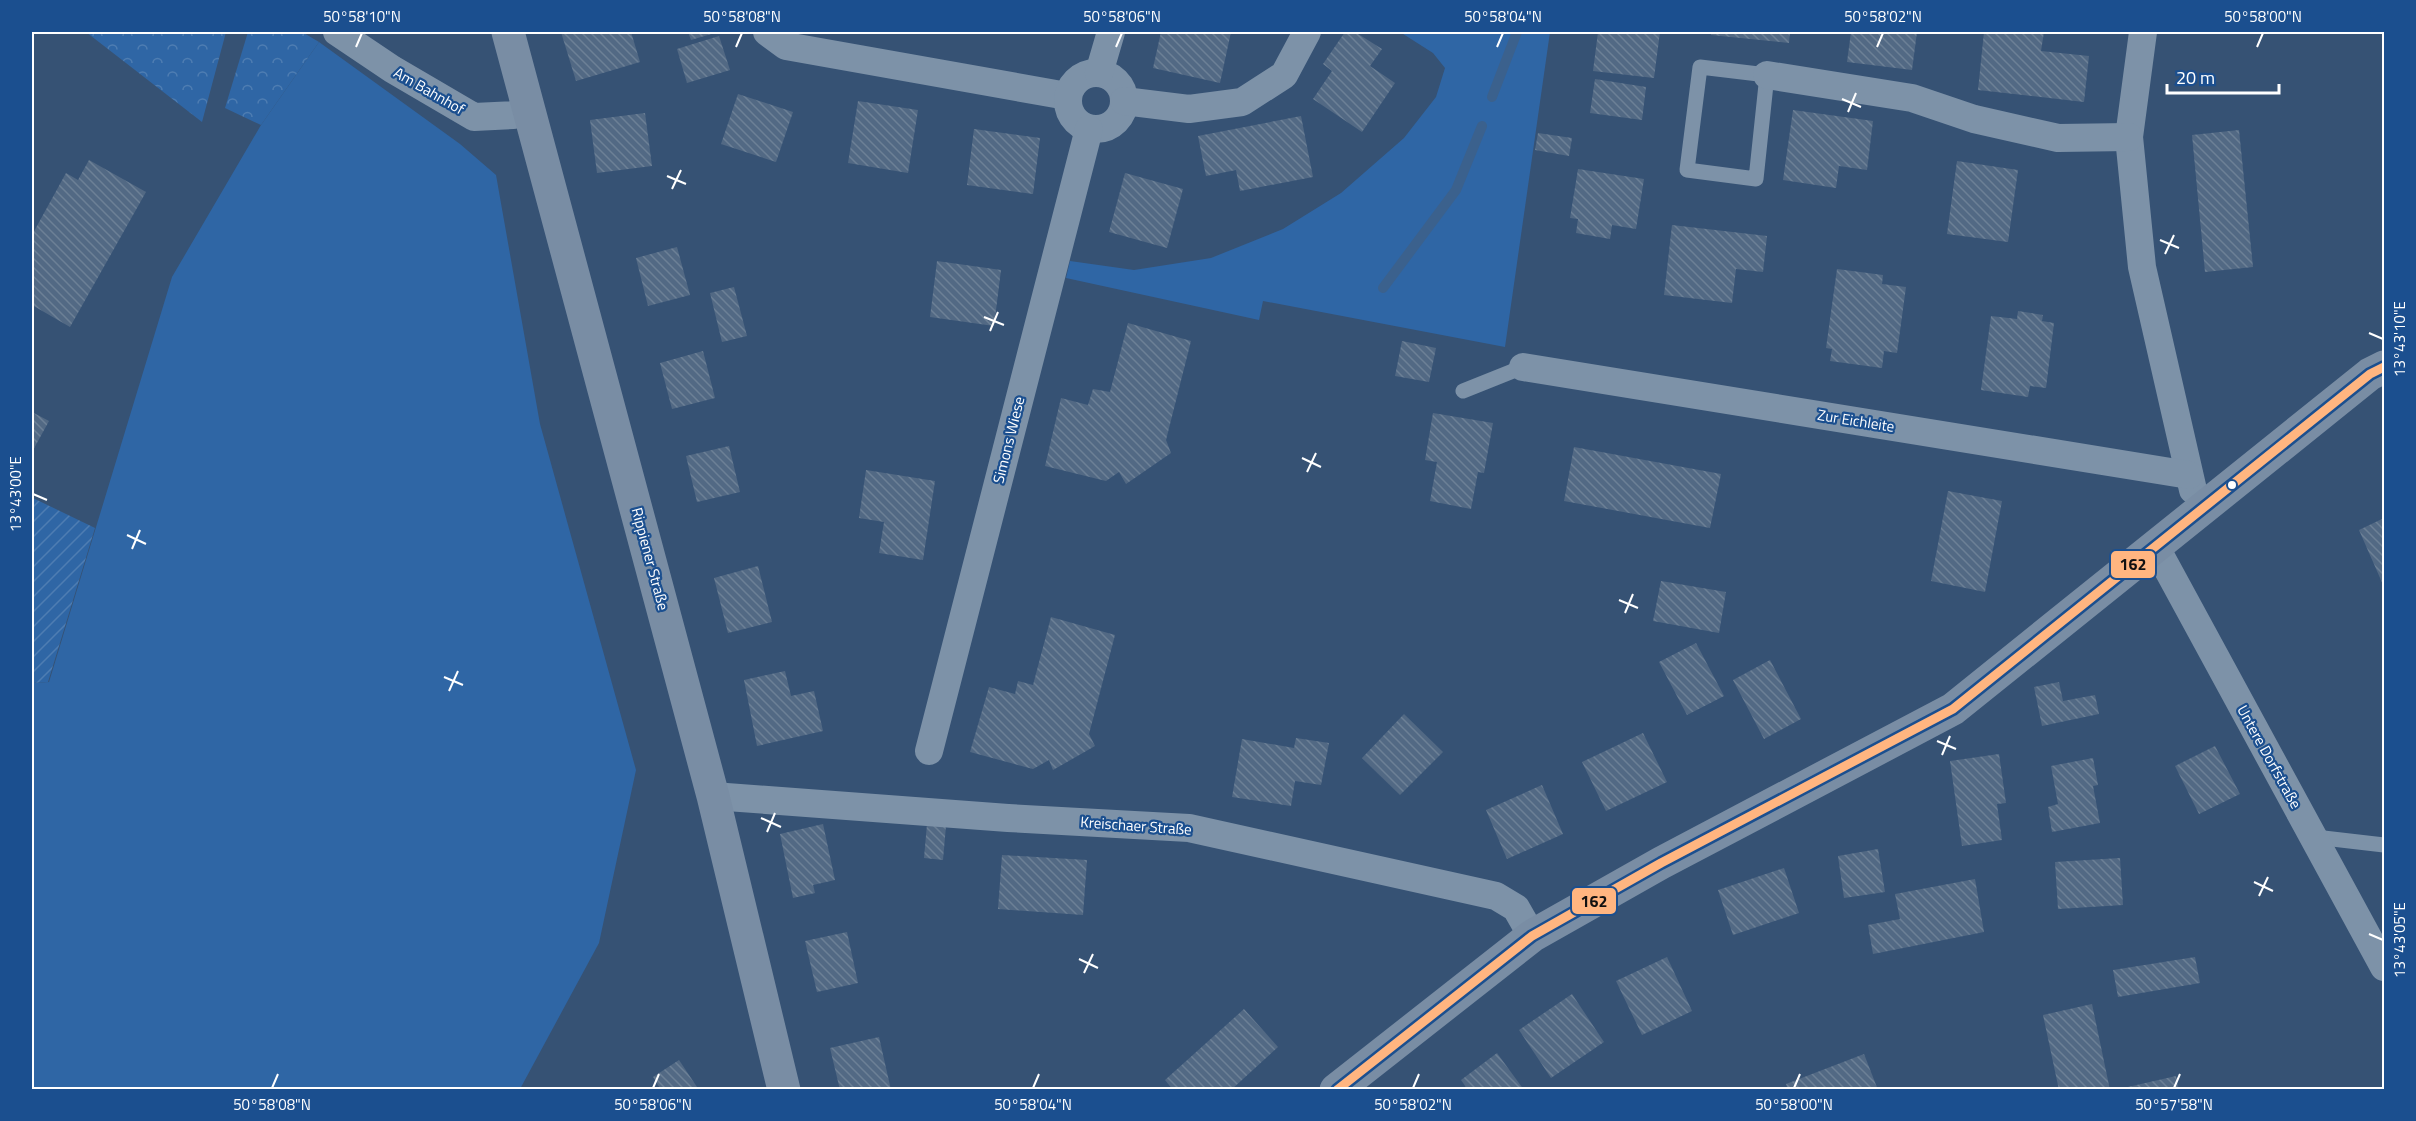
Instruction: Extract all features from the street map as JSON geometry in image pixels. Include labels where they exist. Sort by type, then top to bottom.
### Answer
[{"type":"main road","name":"Rippiener Straße","points":[[508,32],[713,796],[784,1089]]},
{"type":"main road","points":[[1336,1089],[1532,936],[1661,863],[1953,709],[2198,510],[2370,374],[2385,367]]},
{"type":"street","name":"Am Bahnhof","points":[[337,32],[392,69],[474,117],[513,115],[530,108]]},
{"type":"street","points":[[767,32],[786,46],[1067,96]]},
{"type":"street","points":[[1099,73],[1111,32]]},
{"type":"street","points":[[1124,101],[1189,109],[1242,102],[1284,75],[1307,32]]},
{"type":"street","points":[[2143,32],[2129,137],[2142,267],[2198,510]]},
{"type":"street","points":[[1099,73],[1112,77],[1120,87],[1124,101],[1120,117],[1106,128],[1089,129],[1074,121],[1067,107],[1067,96],[1075,81],[1087,74],[1099,73]]},
{"type":"street","points":[[1767,75],[1912,98],[1974,119],[2058,138],[2129,137]]},
{"type":"street","name":"Simons Wiese","points":[[929,751],[1089,129]]},
{"type":"street","name":"Zur Eichleite","points":[[1523,368],[2189,475]]},
{"type":"street","name":"Untere Dorfstraße","points":[[2155,546],[2385,967]]},
{"type":"street","name":"Kreischaer Straße","points":[[713,796],[1008,818],[1189,828],[1496,896],[1516,908],[1532,936]]},
{"type":"lane","points":[[1700,67],[1767,75],[1756,179],[1687,170],[1700,67]]},
{"type":"lane","points":[[1463,391],[1523,368]]},
{"type":"lane","points":[[2315,837],[2385,846]]},
{"type":"green space","points":[[86,32],[226,32],[202,122]]},
{"type":"green space","points":[[248,32],[302,32],[319,42],[261,125],[225,108]]},
{"type":"green space","points":[[1400,32],[1550,32],[1505,347],[1263,301],[1259,320],[1066,278],[1070,261],[1134,270],[1211,258],[1283,229],[1341,193],[1404,138],[1436,97],[1445,68],[1433,53]]},
{"type":"green space","points":[[319,42],[460,144],[496,175],[540,424],[636,770],[599,943],[520,1089],[32,1090],[32,683],[49,682],[172,277],[261,125]]},
{"type":"green space","points":[[33,498],[95,528],[48,682],[32,683]]},
{"type":"building","points":[[561,32],[631,32],[640,62],[576,81]]},
{"type":"building","points":[[688,32],[718,32],[691,40]]},
{"type":"building","points":[[1161,32],[1231,32],[1220,83],[1153,68]]},
{"type":"building","points":[[1345,32],[1355,32],[1382,49],[1370,66],[1395,83],[1362,132],[1313,99],[1332,71],[1323,64]]},
{"type":"building","points":[[1598,32],[1660,32],[1654,78],[1593,71]]},
{"type":"building","points":[[1711,32],[1790,32],[1789,43],[1711,35]]},
{"type":"building","points":[[1851,32],[1917,32],[1912,70],[1847,62]]},
{"type":"building","points":[[1984,32],[2044,32],[2041,51],[2089,56],[2084,102],[1978,90]]},
{"type":"building","points":[[719,36],[730,70],[687,83],[677,49]]},
{"type":"building","points":[[1595,79],[1646,87],[1642,120],[1590,113]]},
{"type":"building","points":[[738,94],[793,112],[776,162],[721,144]]},
{"type":"building","points":[[858,101],[918,110],[908,173],[848,163]]},
{"type":"building","points":[[1793,110],[1873,121],[1867,170],[1839,166],[1836,188],[1783,180]]},
{"type":"building","points":[[645,113],[652,166],[597,173],[590,120]]},
{"type":"building","points":[[1301,116],[1313,177],[1240,191],[1236,170],[1206,176],[1198,136]]},
{"type":"building","points":[[974,129],[1040,138],[1033,194],[967,185]]},
{"type":"building","points":[[2239,130],[2253,267],[2205,272],[2192,135]]},
{"type":"building","points":[[1538,133],[1572,138],[1569,156],[1535,150]]},
{"type":"building","points":[[89,160],[146,192],[70,327],[32,305],[32,235],[66,173],[78,180]]},
{"type":"building","points":[[1957,161],[2018,170],[2008,242],[1947,234]]},
{"type":"building","points":[[1578,169],[1644,179],[1636,229],[1612,225],[1610,239],[1576,233],[1578,219],[1570,218]]},
{"type":"building","points":[[1125,173],[1183,189],[1167,248],[1109,232]]},
{"type":"building","points":[[1672,225],[1767,236],[1763,272],[1736,269],[1732,303],[1664,295]]},
{"type":"building","points":[[677,247],[690,295],[648,306],[636,258]]},
{"type":"building","points":[[937,261],[1001,270],[994,326],[930,317]]},
{"type":"building","points":[[1837,269],[1883,275],[1882,284],[1906,287],[1897,353],[1884,351],[1882,368],[1830,361],[1832,349],[1826,348]]},
{"type":"building","points":[[734,287],[747,336],[722,342],[710,293]]},
{"type":"building","points":[[2018,311],[2043,315],[2042,321],[2054,323],[2046,388],[2030,386],[2028,397],[1981,390],[1991,316],[2017,319]]},
{"type":"building","points":[[1128,323],[1191,341],[1166,440],[1171,453],[1126,484],[1119,472],[1106,481],[1045,466],[1061,398],[1088,405],[1093,389],[1110,392]]},
{"type":"building","points":[[1402,341],[1436,348],[1429,382],[1395,376]]},
{"type":"building","points":[[703,351],[715,398],[672,409],[660,363]]},
{"type":"building","points":[[32,412],[49,421],[32,452]]},
{"type":"building","points":[[1433,413],[1493,423],[1484,473],[1478,472],[1471,509],[1430,501],[1437,462],[1425,460]]},
{"type":"building","points":[[729,446],[740,492],[697,502],[686,456]]},
{"type":"building","points":[[1574,447],[1721,474],[1710,528],[1564,501]]},
{"type":"building","points":[[866,470],[935,481],[923,560],[879,553],[884,522],[859,518]]},
{"type":"building","points":[[1948,491],[2002,501],[1985,592],[1931,581]]},
{"type":"building","points":[[2384,518],[2384,587],[2359,530]]},
{"type":"building","points":[[758,566],[772,622],[728,633],[714,578]]},
{"type":"building","points":[[1661,581],[1726,592],[1719,633],[1653,621]]},
{"type":"building","points":[[1051,617],[1115,635],[1089,734],[1095,746],[1053,770],[1049,760],[1033,769],[970,752],[989,687],[1015,694],[1018,681],[1033,685]]},
{"type":"building","points":[[1696,643],[1724,696],[1687,715],[1659,662]]},
{"type":"building","points":[[1770,660],[1801,719],[1764,739],[1733,680]]},
{"type":"building","points":[[785,671],[791,696],[814,691],[823,731],[757,746],[744,680]]},
{"type":"building","points":[[2059,682],[2063,701],[2095,695],[2099,714],[2042,726],[2034,687]]},
{"type":"building","points":[[1404,714],[1443,752],[1400,795],[1362,758]]},
{"type":"building","points":[[1643,733],[1667,782],[1606,811],[1582,762]]},
{"type":"building","points":[[1296,738],[1329,743],[1321,785],[1295,781],[1291,806],[1232,797],[1242,739],[1294,748]]},
{"type":"building","points":[[2215,746],[2240,794],[2199,814],[2175,766]]},
{"type":"building","points":[[1999,754],[2006,803],[1997,804],[2002,840],[1962,846],[1950,761]]},
{"type":"building","points":[[2093,758],[2098,785],[2093,786],[2100,823],[2052,832],[2048,807],[2058,804],[2051,766]]},
{"type":"building","points":[[1542,785],[1563,834],[1507,859],[1486,810]]},
{"type":"building","points":[[823,824],[835,880],[813,885],[815,893],[793,898],[780,834]]},
{"type":"building","points":[[927,824],[946,826],[943,860],[924,858]]},
{"type":"building","points":[[1878,849],[1885,892],[1844,898],[1838,856]]},
{"type":"building","points":[[1002,855],[1087,860],[1083,915],[998,909]]},
{"type":"building","points":[[2120,858],[2123,905],[2058,909],[2055,862]]},
{"type":"building","points":[[1784,868],[1799,913],[1733,935],[1718,890]]},
{"type":"building","points":[[1975,879],[1984,932],[1873,954],[1868,925],[1900,919],[1895,894]]},
{"type":"building","points":[[847,932],[858,983],[817,992],[805,941]]},
{"type":"building","points":[[1667,957],[1692,1011],[1642,1035],[1616,981]]},
{"type":"building","points":[[2195,957],[2200,983],[2118,997],[2113,970]]},
{"type":"building","points":[[1572,994],[1604,1042],[1551,1078],[1519,1030]]},
{"type":"building","points":[[2092,1004],[2110,1090],[2059,1090],[2043,1015]]},
{"type":"building","points":[[1244,1009],[1278,1047],[1231,1090],[1173,1090],[1165,1080]]},
{"type":"building","points":[[879,1037],[891,1090],[840,1090],[830,1048]]},
{"type":"building","points":[[1497,1053],[1524,1090],[1468,1090],[1461,1080]]},
{"type":"building","points":[[1864,1054],[1878,1090],[1788,1090],[1786,1084]]},
{"type":"building","points":[[679,1060],[697,1087],[693,1090],[661,1090],[653,1077]]},
{"type":"building","points":[[2176,1076],[2179,1090],[2119,1089]]},
{"type":"waterway","points":[[1492,97],[1517,32]]},
{"type":"waterway","points":[[1383,288],[1456,190],[1482,126]]},
{"type":"transit line","name":"162","points":[[1337,1090],[1532,936],[1661,863],[1953,709],[2370,374],[2384,367]]}]
